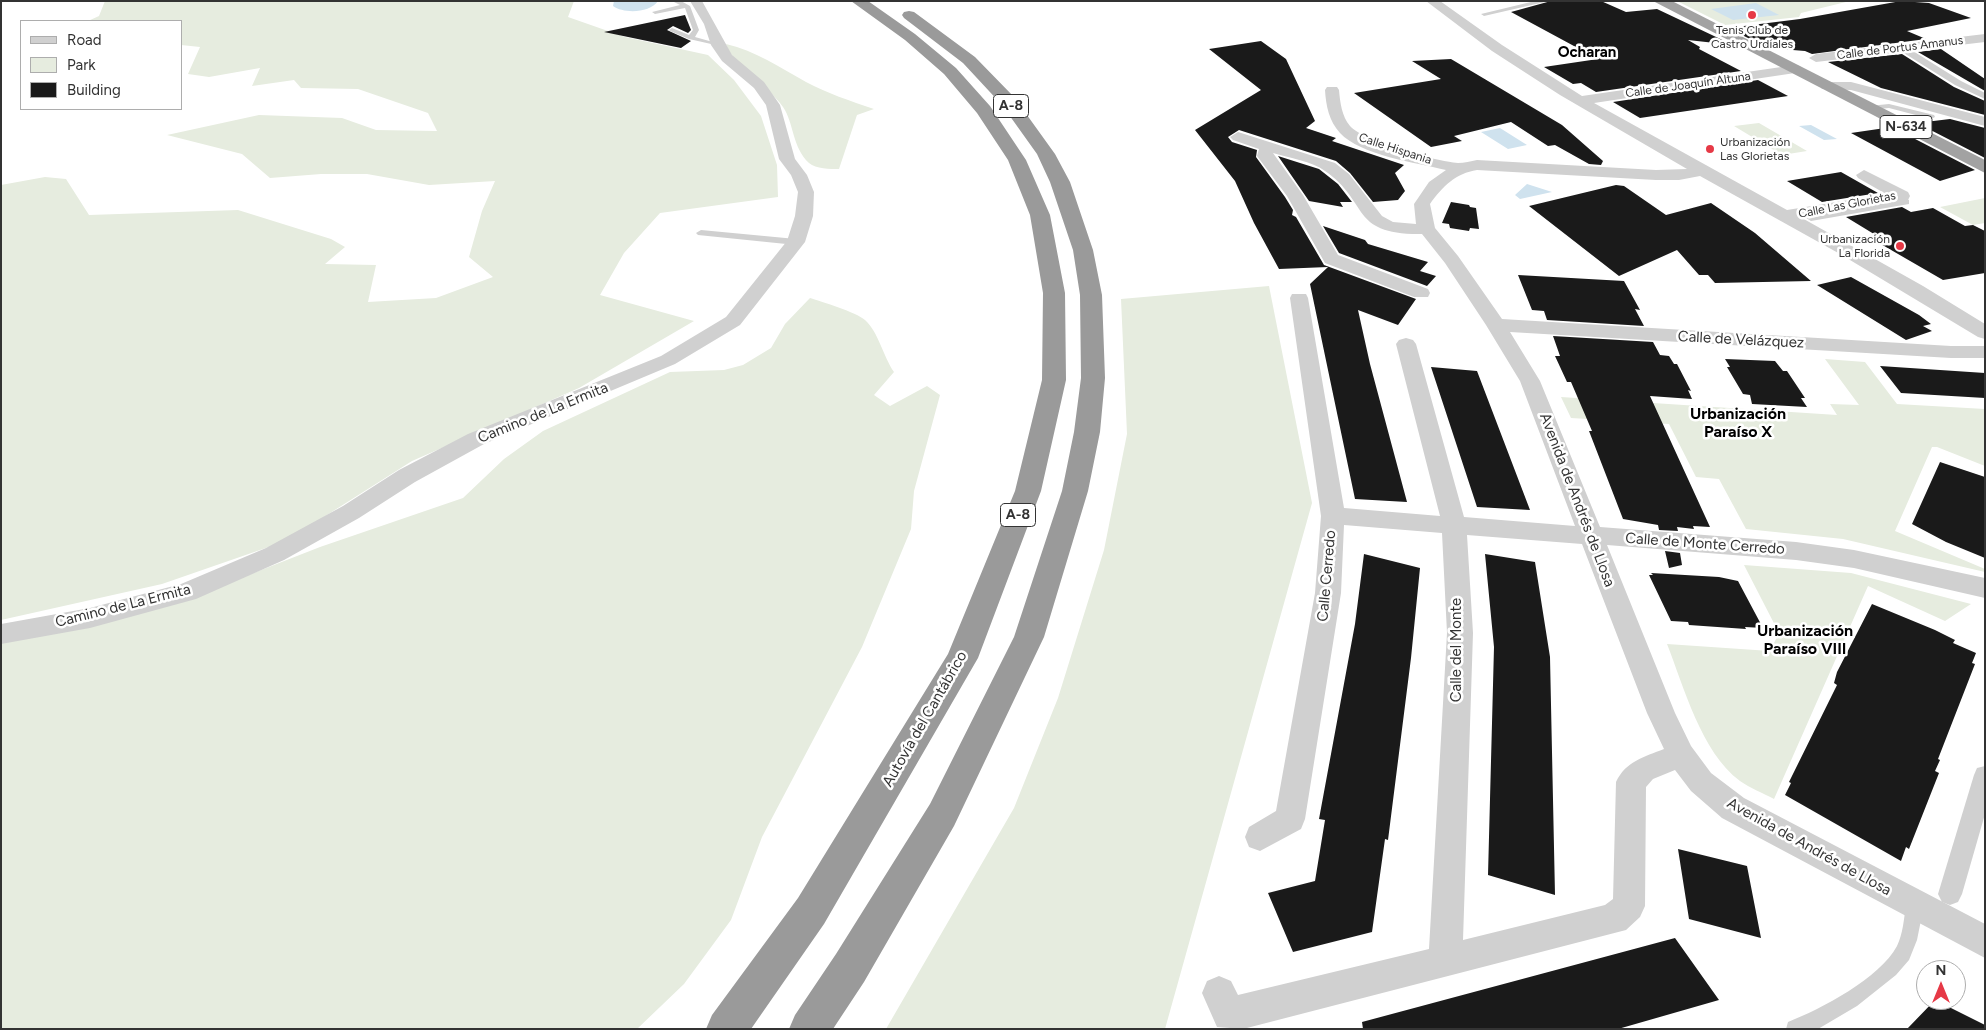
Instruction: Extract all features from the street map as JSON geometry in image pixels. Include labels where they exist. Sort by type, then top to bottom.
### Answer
[{"type":"highway","name":"Autovía del Cantábrico","points":[[726,1029],[811,911],[962,658],[1028,491],[1054,380],[1054,293],[1040,215],[1017,160],[984,110],[950,71],[910,37],[858,1]]},
{"type":"highway","name":"A-8","points":[[809,1029],[850,968],[942,816],[1029,636],[1048,585],[1075,491],[1087,432],[1093,378],[1091,295],[1083,250],[1060,182],[1046,154],[1008,101],[969,60],[925,25],[887,1]]},
{"type":"highway","name":"N-634","points":[[1660,1],[1985,167]]},
{"type":"street","points":[[1432,1],[1480,39],[1580,101],[1901,282],[1985,334]]},
{"type":"street","name":"Camino de La Ermita","points":[[1,634],[90,618],[187,592],[275,554],[351,512],[407,476],[476,439],[668,360],[733,321],[796,242],[804,216],[806,192],[799,175],[786,158],[779,122],[773,105],[759,85],[727,58],[718,45],[710,24],[692,4]]},
{"type":"street","name":"Calle de Portus Amanus","points":[[1816,58],[1985,38]]},
{"type":"street","name":"Calle de Joaquín Altuna","points":[[1580,101],[1795,70]]},
{"type":"street","points":[[1827,86],[1851,86],[1985,122]]},
{"type":"street","name":"Calle Hispania","points":[[1332,90],[1332,105],[1338,120],[1351,135],[1374,144],[1459,168]]},
{"type":"street","points":[[1238,137],[1329,166],[1338,173],[1375,222],[1400,230],[1427,229]]},
{"type":"street","points":[[1267,146],[1265,156],[1295,195],[1331,259],[1421,293]]},
{"type":"street","points":[[1459,168],[1477,165],[1656,175],[1702,171]]},
{"type":"street","name":"Avenida de Andrés de Llosa","points":[[1459,168],[1435,186],[1422,204],[1423,218],[1427,229],[1452,260],[1496,325],[1530,381],[1661,713],[1681,755],[1701,782],[1734,808],[1985,942]]},
{"type":"street","name":"Calle Las Glorietas","points":[[1784,216],[1902,196],[1864,175]]},
{"type":"street","name":"Calle Cerredo","points":[[1260,837],[1290,819],[1328,593],[1333,516],[1299,298]]},
{"type":"street","name":"Calle de Velázquez","points":[[1496,325],[1941,352],[1985,352]]},
{"type":"street","name":"Calle del Monte","points":[[1406,344],[1454,525],[1460,632],[1445,961]]},
{"type":"street","name":"Calle de Monte Cerredo","points":[[1333,516],[1796,551],[1854,558],[1985,588]]},
{"type":"street","points":[[1220,993],[1229,1015],[1614,919],[1629,906],[1631,782],[1644,770],[1681,755]]},
{"type":"street","points":[[1950,894],[1985,775]]},
{"type":"lane","points":[[675,1],[692,4]]},
{"type":"lane","points":[[1484,14],[1546,1]]},
{"type":"lane","points":[[655,12],[692,4]]},
{"type":"lane","points":[[691,38],[696,30],[692,4]]},
{"type":"lane","points":[[672,30],[691,38],[718,45]]},
{"type":"lane","points":[[1902,48],[1958,83],[1971,88],[1985,97]]},
{"type":"lane","points":[[1869,108],[1889,106],[1931,117]]},
{"type":"lane","points":[[1811,218],[1906,202]]},
{"type":"lane","points":[[702,233],[796,242]]},
{"type":"lane","points":[[1795,1029],[1814,1023],[1870,986],[1900,959],[1911,930],[1914,905]]},
{"type":"green space","points":[[105,1],[574,1],[568,17],[625,37],[708,55],[734,80],[761,116],[777,165],[778,197],[660,213],[624,253],[600,295],[694,321],[579,388],[412,461],[286,541],[162,584],[1,620],[1,185],[45,177],[66,179],[89,215],[238,210],[331,239],[345,247],[325,264],[376,265],[368,302],[436,298],[493,277],[469,257],[482,211],[495,181],[429,185],[367,174],[321,174],[270,178],[242,154],[167,135],[259,115],[342,118],[376,130],[437,131],[428,113],[358,89],[301,88],[294,80],[252,86],[260,68],[209,77],[188,74],[200,47],[182,45],[182,20],[90,20],[99,16]]},
{"type":"green space","name":"Tenis Club de Castro Urdiales","points":[[1677,1],[1850,1],[1801,13],[1799,17],[1725,25]]},
{"type":"green space","points":[[726,44],[757,55],[822,90],[874,109],[857,115],[839,169],[819,168],[809,163],[803,157],[783,107],[769,91],[735,60]]},
{"type":"green space","points":[[1759,123],[1807,151],[1782,155],[1734,126]]},
{"type":"green space","points":[[1985,198],[1985,223],[1973,225],[1940,207]]},
{"type":"green space","points":[[1269,286],[1312,503],[1165,1029],[886,1029],[1014,808],[1058,698],[1104,550],[1127,434],[1121,299]]},
{"type":"green space","points":[[810,298],[861,317],[874,331],[894,372],[874,395],[890,406],[927,386],[940,395],[914,491],[911,529],[862,647],[762,837],[731,920],[684,984],[637,1029],[1,1029],[1,640],[182,601],[320,547],[463,498],[504,459],[543,431],[670,372],[724,370],[743,365],[771,348],[785,324]]},
{"type":"green space","points":[[1825,359],[1865,362],[1897,404],[1985,409],[1985,466],[1937,447],[1932,447],[1895,531],[1985,569],[1985,572],[1843,539],[1746,529],[1719,479],[1696,477],[1669,424],[1571,418],[1561,397],[1837,415],[1830,404],[1859,405]]},
{"type":"green space","points":[[1744,565],[1851,573],[1971,604],[1945,621],[1868,586],[1774,799],[1740,781],[1726,769],[1704,736],[1695,718],[1667,644],[1770,651],[1779,633]]},
{"type":"water","points":[[614,1],[658,1],[649,8],[630,11],[613,6]]},
{"type":"water","points":[[1756,3],[1779,15],[1733,20],[1711,9]]},
{"type":"water","points":[[1811,125],[1837,139],[1824,140],[1799,126]]},
{"type":"water","points":[[1500,128],[1527,145],[1508,149],[1481,132]]},
{"type":"water","points":[[1527,184],[1552,192],[1520,199],[1515,195]]},
{"type":"building","points":[[1551,1],[1601,1],[1626,12],[1657,9],[1733,45],[1688,40],[1700,47],[1699,49],[1741,71],[1596,92],[1581,83],[1573,84],[1544,67],[1598,59],[1511,12]]},
{"type":"building","points":[[1901,1],[1929,3],[1971,18],[1907,31],[1926,39],[1812,54],[1805,51],[1768,48],[1728,28],[1800,19]]},
{"type":"building","points":[[685,15],[691,30],[688,33],[673,26],[667,30],[691,41],[681,48],[604,32]]},
{"type":"building","points":[[1261,41],[1286,59],[1315,121],[1306,128],[1336,138],[1332,141],[1404,165],[1395,173],[1405,191],[1398,200],[1373,202],[1350,173],[1336,161],[1239,130],[1228,137],[1232,142],[1257,150],[1256,157],[1285,197],[1293,210],[1292,215],[1296,217],[1324,265],[1416,299],[1398,325],[1358,310],[1370,364],[1407,502],[1355,499],[1310,284],[1328,267],[1279,269],[1254,223],[1235,181],[1195,130],[1261,90],[1209,49]]},
{"type":"building","points":[[1941,49],[1985,79],[1985,91],[1918,52]]},
{"type":"building","points":[[1902,54],[1954,87],[1985,101],[1985,115],[1881,88],[1828,62]]},
{"type":"building","points":[[1451,59],[1562,125],[1603,161],[1601,165],[1589,164],[1555,145],[1548,146],[1511,122],[1454,136],[1462,141],[1431,147],[1354,93],[1441,79],[1412,61]]},
{"type":"building","points":[[1758,80],[1788,96],[1640,118],[1613,102]]},
{"type":"building","points":[[1950,119],[1985,128],[1985,158],[1917,123]]},
{"type":"building","points":[[1892,127],[1975,170],[1940,181],[1851,133]]},
{"type":"building","points":[[1278,156],[1319,169],[1338,184],[1352,202],[1340,202],[1343,207],[1309,201]]},
{"type":"building","points":[[1841,172],[1878,193],[1822,202],[1787,181]]},
{"type":"building","points":[[1616,185],[1624,186],[1666,215],[1711,203],[1755,233],[1811,281],[1715,283],[1708,275],[1699,275],[1677,250],[1619,276],[1529,206]]},
{"type":"building","points":[[1451,202],[1476,208],[1479,229],[1470,228],[1469,231],[1450,228],[1449,224],[1442,223]]},
{"type":"building","points":[[1902,207],[1911,212],[1933,208],[1965,226],[1973,225],[1985,231],[1985,273],[1943,280],[1879,243],[1887,242],[1846,217]]},
{"type":"building","points":[[1323,226],[1365,240],[1368,244],[1428,262],[1420,271],[1436,276],[1427,286],[1339,253]]},
{"type":"building","points":[[1518,275],[1624,281],[1640,310],[1635,309],[1644,326],[1547,320],[1544,311],[1532,310]]},
{"type":"building","points":[[1851,277],[1919,315],[1931,324],[1923,326],[1932,331],[1906,340],[1817,285]]},
{"type":"building","points":[[1553,336],[1653,342],[1660,355],[1669,356],[1674,364],[1677,364],[1691,391],[1688,390],[1692,399],[1650,396],[1710,527],[1693,526],[1694,529],[1677,527],[1678,531],[1659,530],[1658,525],[1623,519],[1589,431],[1592,431],[1571,382],[1567,382],[1555,356],[1560,356]]},
{"type":"building","points":[[1725,359],[1775,361],[1783,371],[1787,371],[1805,398],[1801,398],[1807,407],[1752,404],[1750,395],[1743,394],[1727,367],[1730,367]]},
{"type":"building","points":[[1880,366],[1985,373],[1985,398],[1901,393]]},
{"type":"building","points":[[1431,367],[1477,371],[1530,510],[1477,507]]},
{"type":"building","points":[[1940,462],[1985,477],[1985,558],[1946,542],[1912,524]]},
{"type":"building","points":[[1665,551],[1680,553],[1682,565],[1669,568]]},
{"type":"building","points":[[1364,554],[1420,568],[1411,658],[1388,840],[1385,839],[1372,932],[1293,952],[1268,893],[1315,881],[1325,820],[1319,819],[1355,624]]},
{"type":"building","points":[[1485,554],[1535,562],[1550,657],[1555,895],[1488,875],[1494,647]]},
{"type":"building","points":[[1651,573],[1719,577],[1738,581],[1763,628],[1745,627],[1746,629],[1689,625],[1688,622],[1671,621],[1649,575],[1653,575]]},
{"type":"building","points":[[1872,604],[1935,630],[1955,640],[1953,643],[1976,653],[1972,663],[1975,664],[1938,759],[1940,760],[1935,771],[1939,773],[1909,849],[1906,847],[1901,861],[1785,795],[1791,783],[1789,782],[1837,685],[1834,683],[1837,672]]},
{"type":"building","points":[[1678,849],[1747,866],[1761,938],[1689,919]]},
{"type":"building","points":[[1675,938],[1719,1000],[1618,1029],[1363,1029],[1362,1022]]},
{"type":"building","points":[[1925,1010],[1955,1010],[1985,1025],[1985,1029],[1907,1029]]},
{"type":"place","name":"Tenis Club de Castro Urdiales","points":[[1752,15]]},
{"type":"place","name":"Urbanización Las Glorietas","points":[[1710,149]]},
{"type":"place","name":"Urbanización La Florida","points":[[1900,246]]},
{"type":"district","name":"Ocharan","points":[[1587,53]]},
{"type":"district","name":"Urbanización Paraíso X","points":[[1738,423]]},
{"type":"district","name":"Urbanización Paraíso VIII","points":[[1805,640]]}]
